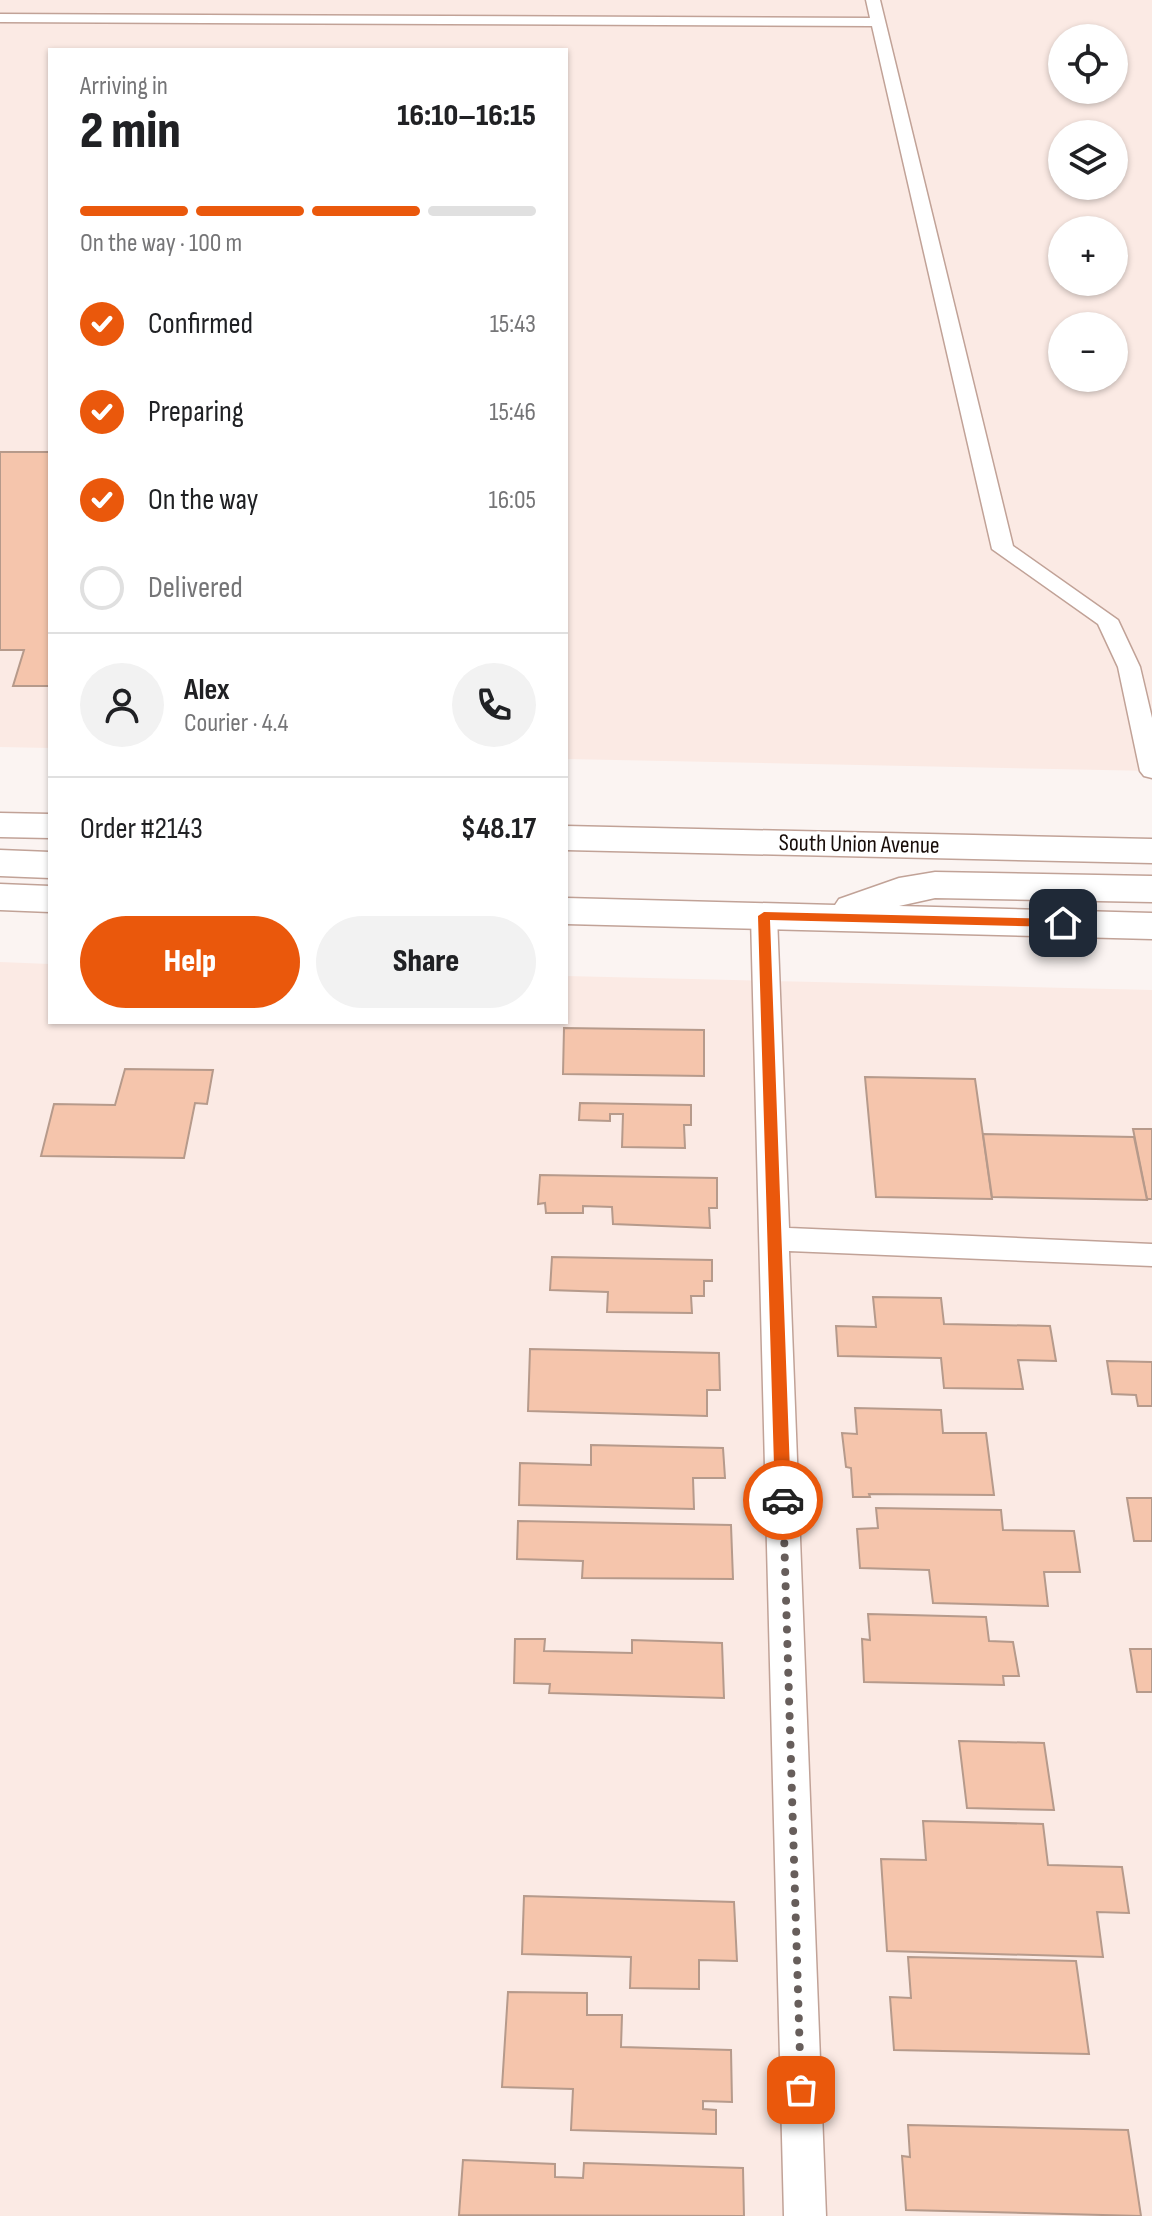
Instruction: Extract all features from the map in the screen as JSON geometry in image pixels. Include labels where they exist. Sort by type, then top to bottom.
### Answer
[{"type":"main road","points":[[0,825],[48,826]]},
{"type":"main road","name":"South Union Avenue","points":[[568,838],[1152,851]]},
{"type":"main road","points":[[0,863],[48,865]]},
{"type":"main road","points":[[824,918],[913,887],[935,885],[1152,889]]},
{"type":"main road","points":[[0,897],[48,899]]},
{"type":"main road","points":[[568,911],[1152,926]]},
{"type":"lane","points":[[873,0],[1003,549],[1107,620],[1129,667],[1152,771]]},
{"type":"lane","points":[[0,18],[878,22]]},
{"type":"lane","points":[[764,916],[805,2216]]},
{"type":"lane","points":[[775,1239],[1152,1255]]},
{"type":"shaded area","points":[[0,0],[1152,0],[1152,771],[568,759],[568,48],[48,48],[48,748],[0,747]]},
{"type":"shaded area","points":[[0,962],[48,964],[48,1024],[568,1024],[568,976],[1152,990],[1152,2216],[0,2216]]},
{"type":"building","points":[[0,452],[48,452],[48,686],[13,686],[24,650],[0,650]]},
{"type":"building","points":[[564,1028],[704,1030],[704,1076],[563,1074]]},
{"type":"building","points":[[125,1069],[213,1070],[207,1104],[195,1103],[184,1158],[41,1156],[54,1104],[115,1105]]},
{"type":"building","points":[[865,1077],[975,1079],[992,1199],[876,1197]]},
{"type":"building","points":[[580,1103],[691,1105],[691,1125],[684,1125],[685,1148],[622,1147],[623,1114],[610,1114],[610,1121],[579,1120]]},
{"type":"building","points":[[1133,1129],[1152,1129],[1152,1199],[1147,1199]]},
{"type":"building","points":[[983,1134],[1134,1137],[1147,1200],[992,1197]]},
{"type":"building","points":[[540,1175],[717,1178],[717,1208],[709,1208],[710,1228],[613,1224],[612,1207],[583,1206],[583,1213],[546,1213],[545,1203],[538,1204]]},
{"type":"building","points":[[552,1257],[712,1260],[712,1281],[704,1281],[704,1296],[691,1296],[692,1313],[607,1312],[608,1292],[550,1290]]},
{"type":"building","points":[[873,1297],[941,1298],[944,1324],[1050,1326],[1056,1361],[1018,1360],[1023,1389],[944,1388],[941,1358],[838,1356],[836,1326],[876,1327]]},
{"type":"building","points":[[530,1349],[719,1353],[720,1390],[707,1390],[707,1416],[528,1411]]},
{"type":"building","points":[[1107,1361],[1152,1362],[1152,1406],[1138,1406],[1136,1395],[1112,1394]]},
{"type":"building","points":[[855,1408],[941,1410],[943,1433],[986,1433],[994,1495],[869,1494],[870,1497],[853,1497],[851,1468],[846,1467],[842,1433],[857,1434]]},
{"type":"building","points":[[591,1445],[723,1448],[725,1478],[693,1478],[694,1509],[519,1505],[520,1463],[591,1465]]},
{"type":"building","points":[[1127,1498],[1152,1498],[1152,1541],[1134,1541]]},
{"type":"building","points":[[876,1508],[1001,1510],[1003,1530],[1074,1531],[1080,1572],[1044,1572],[1048,1606],[933,1603],[929,1570],[860,1568],[857,1529],[878,1528]]},
{"type":"building","points":[[518,1521],[731,1525],[733,1579],[582,1578],[583,1561],[517,1559]]},
{"type":"building","points":[[868,1614],[986,1617],[989,1641],[1013,1642],[1019,1676],[1003,1676],[1004,1685],[864,1682],[862,1639],[870,1640]]},
{"type":"building","points":[[515,1639],[545,1639],[544,1651],[632,1653],[632,1640],[722,1643],[724,1698],[549,1693],[550,1684],[514,1683]]},
{"type":"building","points":[[1130,1649],[1152,1649],[1152,1692],[1137,1692]]},
{"type":"building","points":[[959,1741],[1044,1743],[1054,1810],[967,1808]]},
{"type":"building","points":[[923,1821],[1043,1824],[1048,1865],[1122,1867],[1129,1913],[1097,1912],[1103,1957],[887,1951],[881,1859],[926,1860]]},
{"type":"building","points":[[524,1896],[734,1902],[737,1961],[699,1960],[699,1989],[630,1988],[631,1957],[522,1954]]},
{"type":"building","points":[[908,1957],[1076,1961],[1089,2054],[894,2050],[890,1997],[911,1998]]},
{"type":"building","points":[[508,1992],[587,1993],[587,2015],[622,2015],[621,2047],[731,2050],[732,2102],[703,2101],[703,2109],[716,2110],[716,2134],[571,2130],[573,2089],[502,2087]]},
{"type":"building","points":[[908,2125],[1128,2130],[1141,2216],[906,2210],[902,2156],[910,2157]]},
{"type":"building","points":[[463,2160],[555,2164],[555,2177],[583,2178],[584,2163],[743,2168],[744,2216],[459,2215]]},
{"type":"way so far","points":[[783,1500],[801,2090]]},
{"type":"route","points":[[783,1500],[764,916],[1063,923]]}]
